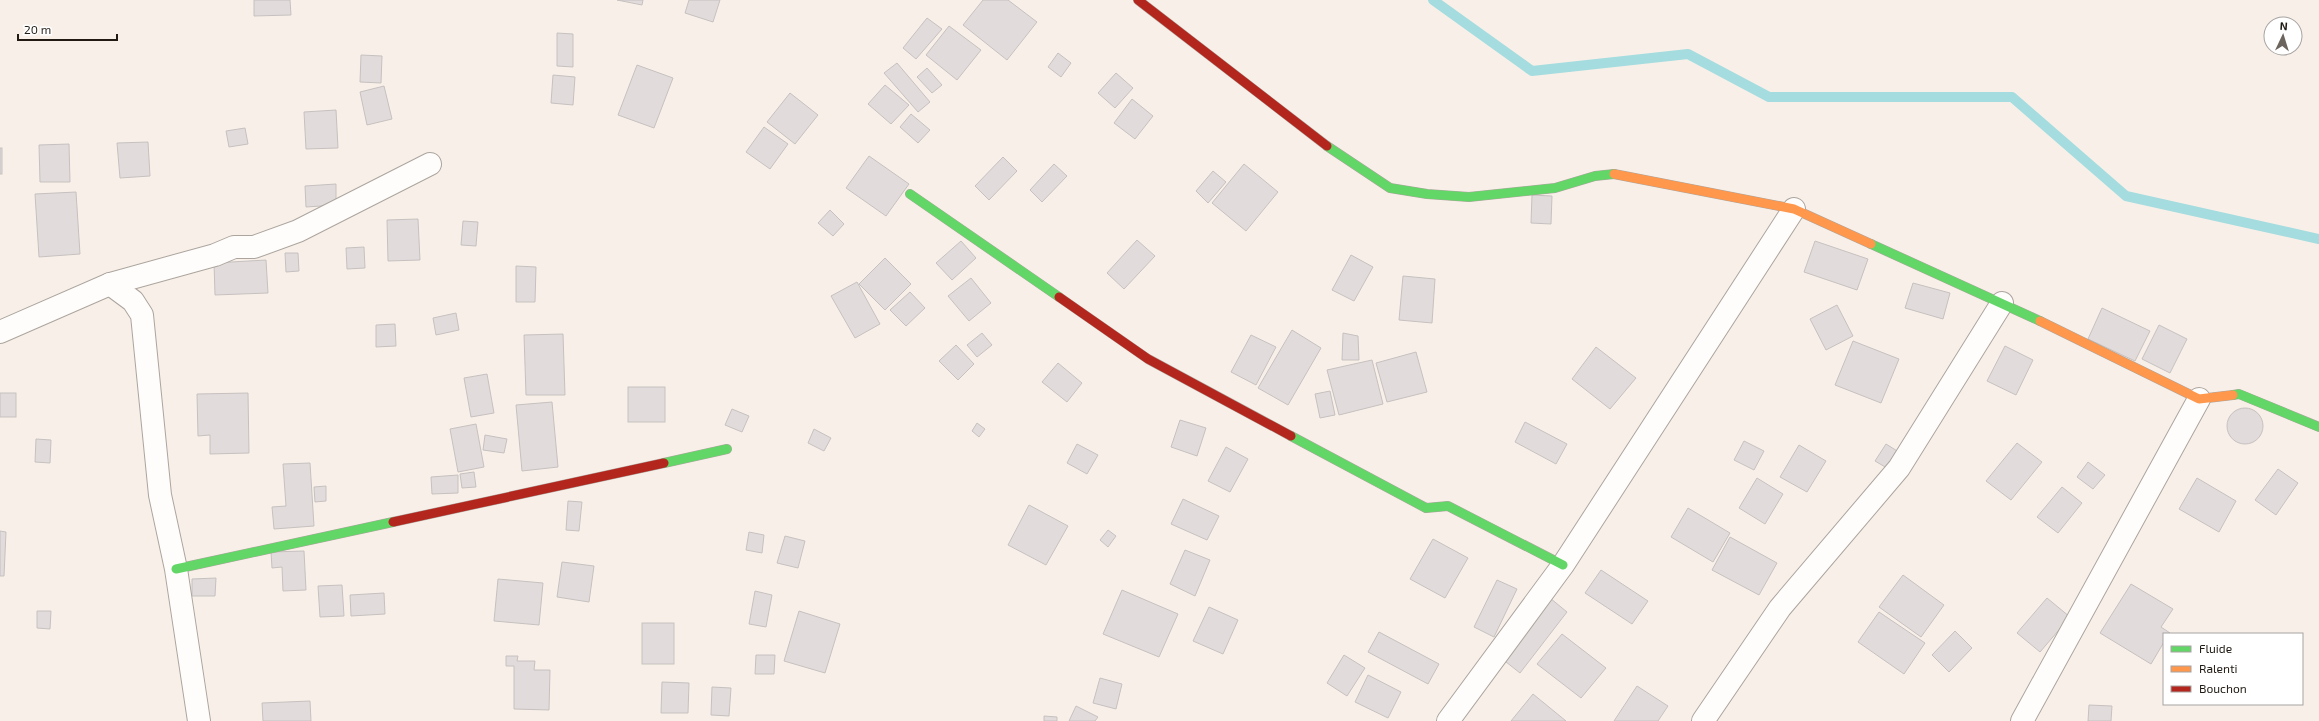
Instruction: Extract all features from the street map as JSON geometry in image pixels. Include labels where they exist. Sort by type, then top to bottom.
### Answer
[{"type":"street","points":[[1138,0],[1339,155],[1390,188],[1427,194],[1469,197],[1555,188],[1595,176],[1614,174],[1794,210],[2002,303],[2199,399],[2239,394],[2319,427]]},
{"type":"street","points":[[0,332],[110,284],[215,254],[234,246],[254,247],[298,231],[430,164]]},
{"type":"street","points":[[910,194],[1148,359],[1426,508],[1448,506],[1562,565]]},
{"type":"street","points":[[1448,721],[1562,565],[1794,210]]},
{"type":"street","points":[[110,284],[133,301],[142,315],[160,495],[176,569],[199,721]]},
{"type":"street","points":[[1703,721],[1780,608],[1899,468],[2002,303]]},
{"type":"street","points":[[2022,721],[2199,399]]},
{"type":"street","points":[[176,569],[728,449]]},
{"type":"building","points":[[254,0],[290,0],[291,15],[254,16]]},
{"type":"building","points":[[617,0],[643,0],[642,5]]},
{"type":"building","points":[[689,0],[720,0],[713,22],[685,13]]},
{"type":"building","points":[[983,0],[1008,0],[1037,22],[1007,60],[963,25]]},
{"type":"building","points":[[927,18],[942,29],[916,59],[903,48]]},
{"type":"building","points":[[949,26],[981,50],[957,80],[926,55]]},
{"type":"building","points":[[557,33],[573,34],[573,67],[557,66]]},
{"type":"building","points":[[1058,53],[1071,63],[1061,77],[1048,67]]},
{"type":"building","points":[[361,55],[382,56],[381,83],[360,82]]},
{"type":"building","points":[[897,63],[930,102],[918,112],[884,73]]},
{"type":"building","points":[[637,65],[673,78],[654,128],[618,115]]},
{"type":"building","points":[[927,68],[942,85],[932,93],[917,77]]},
{"type":"building","points":[[1116,73],[1133,88],[1115,108],[1098,93]]},
{"type":"building","points":[[553,75],[575,77],[573,105],[551,103]]},
{"type":"building","points":[[885,85],[909,105],[891,124],[868,104]]},
{"type":"building","points":[[384,86],[392,119],[367,125],[360,92]]},
{"type":"building","points":[[790,93],[818,115],[795,144],[767,122]]},
{"type":"building","points":[[1132,99],[1153,116],[1135,139],[1114,123]]},
{"type":"building","points":[[336,110],[338,148],[306,149],[304,112]]},
{"type":"building","points":[[911,114],[930,130],[918,143],[900,127]]},
{"type":"building","points":[[764,127],[788,144],[770,169],[746,152]]},
{"type":"building","points":[[245,128],[248,144],[229,147],[226,131]]},
{"type":"building","points":[[148,142],[150,176],[120,178],[117,143]]},
{"type":"building","points":[[69,144],[70,182],[40,182],[39,145]]},
{"type":"building","points":[[0,148],[2,148],[2,174],[0,174]]},
{"type":"building","points":[[869,156],[909,184],[886,216],[846,188]]},
{"type":"building","points":[[1003,157],[1017,171],[989,200],[975,186]]},
{"type":"building","points":[[1054,164],[1067,176],[1042,202],[1030,190]]},
{"type":"building","points":[[1244,164],[1278,192],[1246,231],[1212,203]]},
{"type":"building","points":[[1213,171],[1226,182],[1208,203],[1196,191]]},
{"type":"building","points":[[336,184],[336,205],[306,207],[305,186]]},
{"type":"building","points":[[76,192],[80,254],[39,257],[35,194]]},
{"type":"building","points":[[1532,195],[1552,196],[1551,224],[1531,223]]},
{"type":"building","points":[[830,210],[844,224],[833,236],[818,223]]},
{"type":"building","points":[[418,219],[420,260],[388,261],[387,220]]},
{"type":"building","points":[[463,221],[478,222],[476,246],[461,245]]},
{"type":"building","points":[[1137,240],[1155,256],[1124,289],[1107,273]]},
{"type":"building","points":[[961,241],[976,258],[952,280],[936,263]]},
{"type":"building","points":[[1815,241],[1868,259],[1857,290],[1804,272]]},
{"type":"building","points":[[364,247],[365,268],[347,269],[346,248]]},
{"type":"building","points":[[285,253],[298,253],[299,271],[286,272]]},
{"type":"building","points":[[1351,255],[1373,267],[1354,301],[1332,290]]},
{"type":"building","points":[[885,258],[911,284],[885,310],[859,284]]},
{"type":"building","points":[[266,260],[268,293],[215,295],[214,263]]},
{"type":"building","points":[[516,266],[536,267],[535,302],[516,302]]},
{"type":"building","points":[[1403,276],[1435,279],[1432,323],[1399,320]]},
{"type":"building","points":[[971,278],[991,303],[969,321],[948,296]]},
{"type":"building","points":[[857,282],[880,324],[855,338],[831,296]]},
{"type":"building","points":[[1913,283],[1950,293],[1943,319],[1905,308]]},
{"type":"building","points":[[910,292],[925,308],[906,326],[890,310]]},
{"type":"building","points":[[1837,305],[1853,336],[1826,350],[1810,319]]},
{"type":"building","points":[[2102,308],[2150,331],[2135,361],[2088,339]]},
{"type":"building","points":[[456,313],[459,330],[436,335],[433,318]]},
{"type":"building","points":[[395,324],[396,346],[376,347],[376,325]]},
{"type":"building","points":[[2159,325],[2187,339],[2170,373],[2142,359]]},
{"type":"building","points":[[1292,330],[1321,348],[1288,405],[1258,388]]},
{"type":"building","points":[[982,333],[992,345],[977,357],[967,345]]},
{"type":"building","points":[[1343,333],[1358,336],[1359,360],[1342,360]]},
{"type":"building","points":[[563,334],[565,395],[526,395],[524,335]]},
{"type":"building","points":[[1251,335],[1276,347],[1256,385],[1231,372]]},
{"type":"building","points":[[1853,341],[1899,359],[1881,403],[1835,385]]},
{"type":"building","points":[[956,345],[974,364],[958,380],[939,361]]},
{"type":"building","points":[[2005,346],[2033,360],[2016,395],[1987,381]]},
{"type":"building","points":[[1596,347],[1636,378],[1610,409],[1572,379]]},
{"type":"building","points":[[1416,352],[1427,392],[1387,402],[1376,363]]},
{"type":"building","points":[[1372,360],[1383,404],[1339,415],[1327,370]]},
{"type":"building","points":[[1058,363],[1082,383],[1067,402],[1042,382]]},
{"type":"building","points":[[487,374],[494,413],[471,417],[464,378]]},
{"type":"building","points":[[628,387],[665,387],[665,422],[628,422]]},
{"type":"building","points":[[1330,391],[1335,415],[1320,418],[1315,394]]},
{"type":"building","points":[[0,393],[16,393],[16,417],[0,417]]},
{"type":"building","points":[[248,393],[249,453],[210,454],[210,435],[198,436],[197,394]]},
{"type":"building","points":[[552,402],[558,467],[522,471],[516,405]]},
{"type":"building","points":[[2249,408],[2258,413],[2262,419],[2262,433],[2258,439],[2249,444],[2241,444],[2232,439],[2228,433],[2227,422],[2232,413],[2238,409]]},
{"type":"building","points":[[732,409],[749,416],[742,432],[725,425]]},
{"type":"building","points":[[1180,420],[1206,428],[1197,456],[1171,447]]},
{"type":"building","points":[[1525,422],[1567,444],[1556,464],[1515,442]]},
{"type":"building","points":[[977,423],[985,429],[979,437],[972,431]]},
{"type":"building","points":[[476,424],[484,467],[458,472],[450,429]]},
{"type":"building","points":[[814,429],[831,438],[824,451],[808,443]]},
{"type":"building","points":[[485,435],[507,439],[504,453],[483,450]]},
{"type":"building","points":[[36,439],[51,440],[50,463],[35,462]]},
{"type":"building","points":[[1744,441],[1764,451],[1754,470],[1734,460]]},
{"type":"building","points":[[2017,443],[2042,462],[2011,500],[1986,481]]},
{"type":"building","points":[[1077,444],[1098,455],[1087,474],[1067,463]]},
{"type":"building","points":[[1886,444],[1902,454],[1892,471],[1875,461]]},
{"type":"building","points":[[1799,445],[1826,461],[1807,492],[1780,477]]},
{"type":"building","points":[[1226,447],[1248,459],[1230,492],[1208,481]]},
{"type":"building","points":[[2088,462],[2105,475],[2093,489],[2077,477]]},
{"type":"building","points":[[310,463],[314,526],[274,529],[272,507],[286,506],[283,464]]},
{"type":"building","points":[[2278,469],[2298,483],[2276,515],[2255,500]]},
{"type":"building","points":[[474,472],[476,487],[462,488],[460,474]]},
{"type":"building","points":[[458,475],[458,493],[432,494],[431,477]]},
{"type":"building","points":[[1757,478],[1783,494],[1765,524],[1739,508]]},
{"type":"building","points":[[2197,478],[2236,501],[2219,532],[2179,509]]},
{"type":"building","points":[[326,486],[326,501],[315,502],[314,487]]},
{"type":"building","points":[[2062,487],[2082,503],[2058,533],[2037,517]]},
{"type":"building","points":[[1183,499],[1219,516],[1207,540],[1171,524]]},
{"type":"building","points":[[568,501],[582,502],[579,531],[566,530]]},
{"type":"building","points":[[1029,505],[1068,526],[1046,565],[1008,545]]},
{"type":"building","points":[[1688,508],[1730,533],[1713,562],[1671,537]]},
{"type":"building","points":[[1108,530],[1116,536],[1108,547],[1100,540]]},
{"type":"building","points":[[0,531],[6,532],[4,576],[0,576]]},
{"type":"building","points":[[749,532],[764,535],[762,553],[746,550]]},
{"type":"building","points":[[785,536],[805,541],[798,568],[777,563]]},
{"type":"building","points":[[1730,537],[1777,563],[1759,595],[1712,570]]},
{"type":"building","points":[[1433,539],[1468,558],[1445,598],[1410,579]]},
{"type":"building","points":[[1185,550],[1210,560],[1195,596],[1170,584]]},
{"type":"building","points":[[304,551],[306,590],[283,591],[282,567],[272,568],[271,552]]},
{"type":"building","points":[[562,562],[594,566],[589,602],[557,597]]},
{"type":"building","points":[[1601,570],[1648,601],[1632,624],[1585,593]]},
{"type":"building","points":[[1903,575],[1944,605],[1921,637],[1879,607]]},
{"type":"building","points":[[216,578],[215,596],[192,596],[192,579]]},
{"type":"building","points":[[498,579],[543,583],[539,625],[494,621]]},
{"type":"building","points":[[1497,580],[1517,589],[1494,637],[1474,627]]},
{"type":"building","points":[[2131,584],[2173,609],[2161,627],[2170,633],[2163,633],[2163,644],[2151,664],[2100,633]]},
{"type":"building","points":[[342,585],[344,616],[320,617],[318,586]]},
{"type":"building","points":[[1122,590],[1178,614],[1159,657],[1103,634]]},
{"type":"building","points":[[755,591],[772,595],[766,627],[749,624]]},
{"type":"building","points":[[384,593],[385,614],[351,616],[350,595]]},
{"type":"building","points":[[1550,598],[1567,612],[1520,673],[1501,658]]},
{"type":"building","points":[[2047,598],[2070,617],[2040,652],[2017,633]]},
{"type":"building","points":[[1209,607],[1238,620],[1223,654],[1193,641]]},
{"type":"building","points":[[37,611],[51,611],[50,629],[37,628]]},
{"type":"building","points":[[799,611],[840,624],[825,673],[784,661]]},
{"type":"building","points":[[1879,612],[1925,643],[1904,674],[1858,642]]},
{"type":"building","points":[[642,623],[674,623],[674,664],[642,664]]},
{"type":"building","points":[[1955,631],[1972,648],[1949,672],[1932,655]]},
{"type":"building","points":[[1379,632],[1439,664],[1428,684],[1368,652]]},
{"type":"building","points":[[1562,634],[1606,668],[1581,698],[1537,664]]},
{"type":"building","points":[[756,655],[775,655],[774,674],[755,674]]},
{"type":"building","points":[[1344,655],[1365,668],[1347,696],[1327,683]]},
{"type":"building","points":[[506,656],[518,656],[517,661],[535,661],[534,670],[550,670],[549,710],[514,709],[514,666],[506,666]]},
{"type":"building","points":[[1368,675],[1401,692],[1388,718],[1355,702]]},
{"type":"building","points":[[1100,678],[1122,684],[1116,709],[1093,703]]},
{"type":"building","points":[[662,682],[689,683],[688,713],[661,713]]},
{"type":"building","points":[[1637,686],[1668,706],[1658,721],[1614,721]]},
{"type":"building","points":[[712,687],[731,688],[729,716],[711,715]]},
{"type":"building","points":[[1533,694],[1566,721],[1511,721]]},
{"type":"building","points":[[310,701],[311,721],[263,721],[262,703]]},
{"type":"building","points":[[2089,705],[2112,706],[2111,721],[2088,721]]},
{"type":"building","points":[[1076,706],[1098,717],[1095,721],[1069,721]]},
{"type":"building","points":[[1044,716],[1057,717],[1057,721],[1044,721]]},
{"type":"waterway","points":[[1433,0],[1532,71],[1688,54],[1769,97],[2012,97],[2126,196],[2319,239]]},
{"type":"traffic: fast","points":[[1327,146],[1390,188],[1427,194],[1469,197],[1555,188],[1595,176],[1614,174]]},
{"type":"traffic: fast","points":[[910,194],[1059,297]]},
{"type":"traffic: fast","points":[[1871,244],[2040,321]]},
{"type":"traffic: fast","points":[[2233,395],[2239,394],[2319,427]]},
{"type":"traffic: fast","points":[[1291,436],[1426,508],[1448,506],[1563,565]]},
{"type":"traffic: fast","points":[[664,463],[727,449]]},
{"type":"traffic: fast","points":[[176,569],[393,522]]},
{"type":"traffic: slow","points":[[1614,174],[1794,209],[1871,244]]},
{"type":"traffic: slow","points":[[2040,321],[2199,399],[2233,395]]},
{"type":"traffic: jam","points":[[1138,0],[1327,146]]},
{"type":"traffic: jam","points":[[1059,297],[1148,359],[1291,436]]},
{"type":"traffic: jam","points":[[393,522],[664,463]]}]
